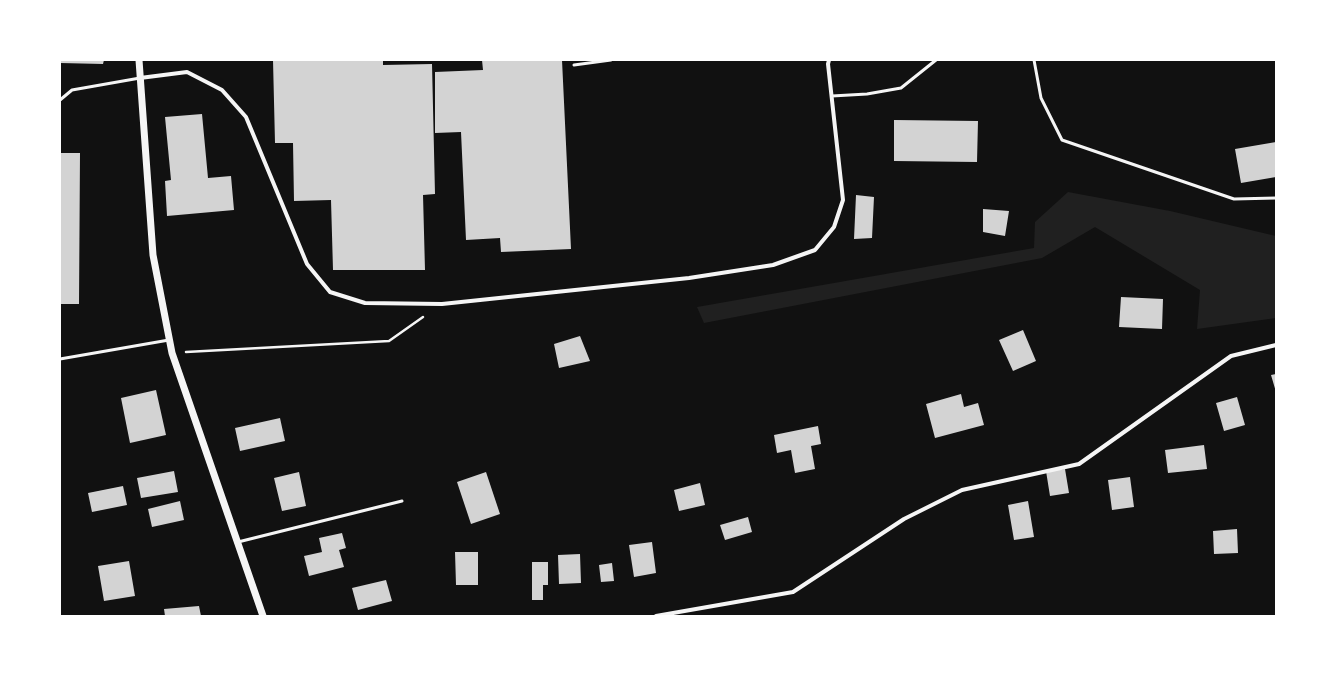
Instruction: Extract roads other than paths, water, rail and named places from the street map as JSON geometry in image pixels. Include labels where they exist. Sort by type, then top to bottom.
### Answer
[{"type":"street","points":[[139,60],[152,255],[169,340],[172,353],[263,616]]},
{"type":"street","points":[[140,78],[187,72],[222,90],[246,117],[307,264],[330,292],[365,303],[442,304],[689,278],[773,265],[815,250],[834,227],[843,200],[828,64],[829,60]]},
{"type":"street","points":[[656,616],[793,592],[904,520],[962,490],[1079,464],[1231,356],[1276,345]]},
{"type":"lane","points":[[574,65],[610,60]]},
{"type":"lane","points":[[832,96],[867,94],[901,88],[936,60]]},
{"type":"lane","points":[[1034,60],[1041,98],[1062,140],[1234,199],[1276,198]]},
{"type":"lane","points":[[60,100],[72,90],[140,78]]},
{"type":"lane","points":[[60,359],[169,340]]},
{"type":"lane","points":[[238,542],[402,501]]}]
